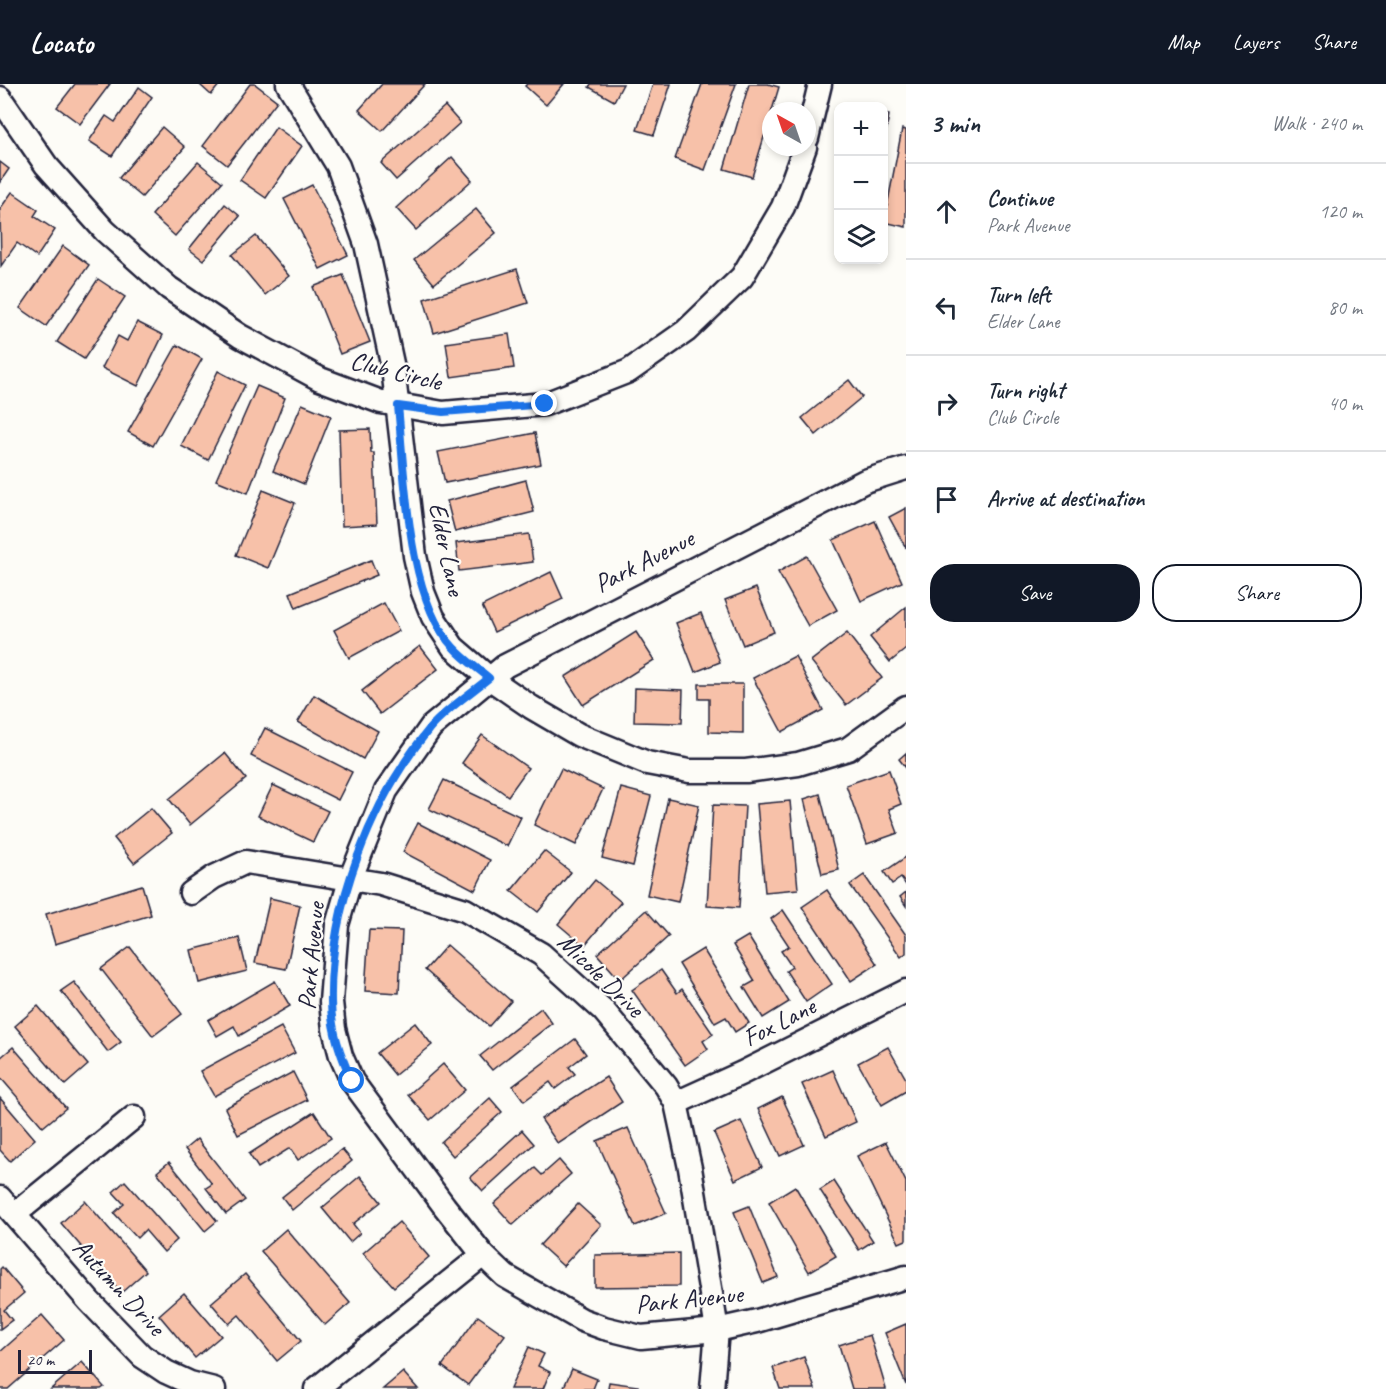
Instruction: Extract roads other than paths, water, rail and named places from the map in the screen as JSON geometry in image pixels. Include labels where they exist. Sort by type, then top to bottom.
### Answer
[{"type":"street","name":"Elder Lane","points":[[288,84],[338,166],[366,244],[393,368],[415,556],[423,592],[433,616],[453,647],[489,678],[531,707],[579,735],[647,763],[689,771],[746,771],[798,764],[848,749],[906,707]]},
{"type":"street","points":[[816,102],[820,84]]},
{"type":"street","name":"Club Circle","points":[[0,98],[46,165],[105,231],[169,288],[240,336],[320,379],[351,392],[398,406],[443,412],[545,404],[629,371],[686,331],[742,277],[783,207],[802,156]]},
{"type":"street","name":"Park Avenue","points":[[906,468],[865,481],[788,519],[505,666],[431,727],[386,791],[351,877],[337,925],[331,1002],[334,1029],[341,1056],[352,1081],[483,1256],[506,1276],[582,1320],[641,1337],[717,1330],[758,1321],[906,1277]]},
{"type":"street","name":"Micole Drive","points":[[191,893],[214,877],[246,862],[351,877],[381,884],[465,910],[541,954],[603,1010],[666,1086],[676,1103],[690,1168],[717,1330],[712,1389]]},
{"type":"street","name":"Fox Lane","points":[[676,1103],[742,1073],[906,991]]},
{"type":"street","points":[[7,1206],[134,1117]]},
{"type":"street","name":"Autumn Drive","points":[[7,1206],[89,1301],[142,1356],[166,1372],[190,1383],[214,1389]]},
{"type":"street","points":[[316,1389],[483,1256]]}]
